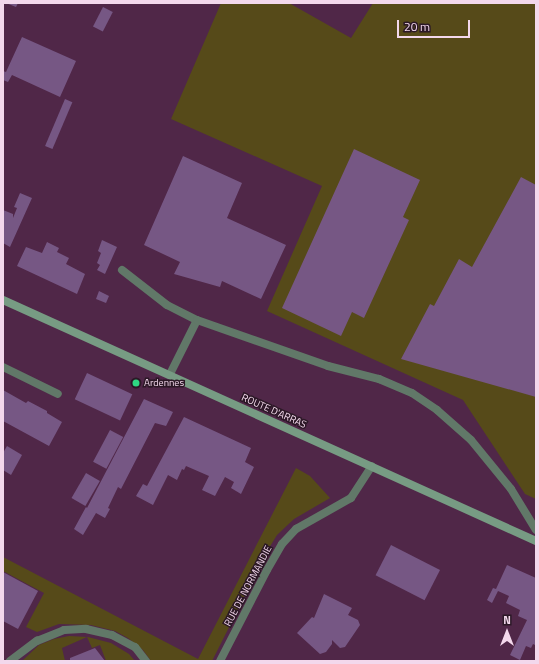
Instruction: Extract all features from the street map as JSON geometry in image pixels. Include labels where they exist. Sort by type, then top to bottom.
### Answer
[{"type":"main road","name":"ROUTE D'ARRAS","points":[[3,300],[170,374],[536,541]]},
{"type":"street","points":[[122,270],[167,305],[198,320],[328,366],[379,379],[412,393],[437,410],[471,440],[511,489],[536,530]]},
{"type":"street","points":[[170,374],[198,320]]},
{"type":"street","points":[[3,366],[58,394]]},
{"type":"street","name":"RUE DE NORMANDIE","points":[[220,661],[282,544],[296,529],[351,498],[372,466]]},
{"type":"street","points":[[10,661],[37,641],[64,630],[86,629],[112,635],[135,647],[146,661]]},
{"type":"shaded area","points":[[221,3],[289,3],[351,38],[373,3],[536,3],[536,499],[525,494],[463,400],[267,311],[322,186],[171,119]]},
{"type":"shaded area","points":[[296,468],[310,476],[330,498],[294,519],[277,535],[212,661],[151,661],[143,650],[128,638],[115,631],[91,625],[59,624],[37,632],[26,627],[44,593],[3,571],[3,557],[198,659]]},
{"type":"shaded area","points":[[69,636],[88,637],[111,643],[129,654],[135,661],[106,661],[100,645],[92,648],[87,637],[62,648],[65,661],[22,661],[39,645],[54,639]]},
{"type":"building","points":[[6,3],[18,3],[16,7]]},
{"type":"building","points":[[103,7],[113,12],[103,32],[93,27]]},
{"type":"building","points":[[22,37],[76,61],[60,97],[12,75],[8,82],[3,80],[3,71],[6,72]]},
{"type":"building","points":[[65,99],[72,102],[52,149],[45,146]]},
{"type":"building","points":[[354,149],[420,180],[403,217],[409,220],[364,318],[352,312],[341,336],[282,308]]},
{"type":"building","points":[[183,156],[242,183],[227,218],[286,245],[261,299],[222,281],[220,287],[174,274],[180,262],[144,245]]},
{"type":"building","points":[[521,177],[536,185],[536,397],[401,359],[430,304],[434,306],[459,259],[472,267]]},
{"type":"building","points":[[20,193],[32,198],[10,247],[3,243],[3,210],[13,214],[13,218],[17,208],[14,207]]},
{"type":"building","points":[[102,240],[117,247],[105,274],[97,270],[100,265],[97,263],[101,253],[98,251]]},
{"type":"building","points":[[47,242],[59,248],[57,252],[69,258],[66,264],[85,274],[77,294],[17,266],[26,247],[42,253]]},
{"type":"building","points":[[99,291],[109,296],[106,303],[96,299]]},
{"type":"building","points":[[87,373],[132,394],[120,420],[75,399]]},
{"type":"building","points":[[3,390],[26,403],[28,401],[47,411],[47,413],[62,422],[49,446],[3,421]]},
{"type":"building","points":[[144,399],[173,412],[166,426],[155,423],[121,489],[118,487],[105,518],[96,513],[83,535],[74,529],[86,507],[87,508]]},
{"type":"building","points":[[184,417],[251,448],[245,462],[254,467],[241,494],[231,488],[234,482],[225,477],[215,496],[202,490],[209,476],[186,466],[184,470],[182,469],[177,480],[168,475],[153,505],[136,496],[143,484],[147,486]]},
{"type":"building","points":[[110,430],[123,437],[106,469],[93,462]]},
{"type":"building","points":[[7,446],[22,455],[11,475],[3,470],[3,453]]},
{"type":"building","points":[[86,473],[100,481],[85,506],[72,498]]},
{"type":"building","points":[[391,545],[440,570],[425,600],[376,575]]},
{"type":"building","points":[[507,565],[536,578],[536,643],[535,645],[533,644],[531,648],[526,646],[520,660],[510,655],[527,620],[518,616],[520,610],[506,603],[509,596],[498,591],[492,603],[487,600],[493,588],[496,589]]},
{"type":"building","points":[[3,572],[38,591],[18,629],[3,621]]},
{"type":"building","points":[[324,594],[352,608],[348,615],[358,620],[360,625],[345,647],[340,648],[332,640],[332,644],[326,652],[320,654],[297,633],[312,617],[314,618]]},
{"type":"building","points":[[95,648],[105,661],[70,661],[70,658]]},
{"type":"place","name":"Ardennes","points":[[136,383]]}]
